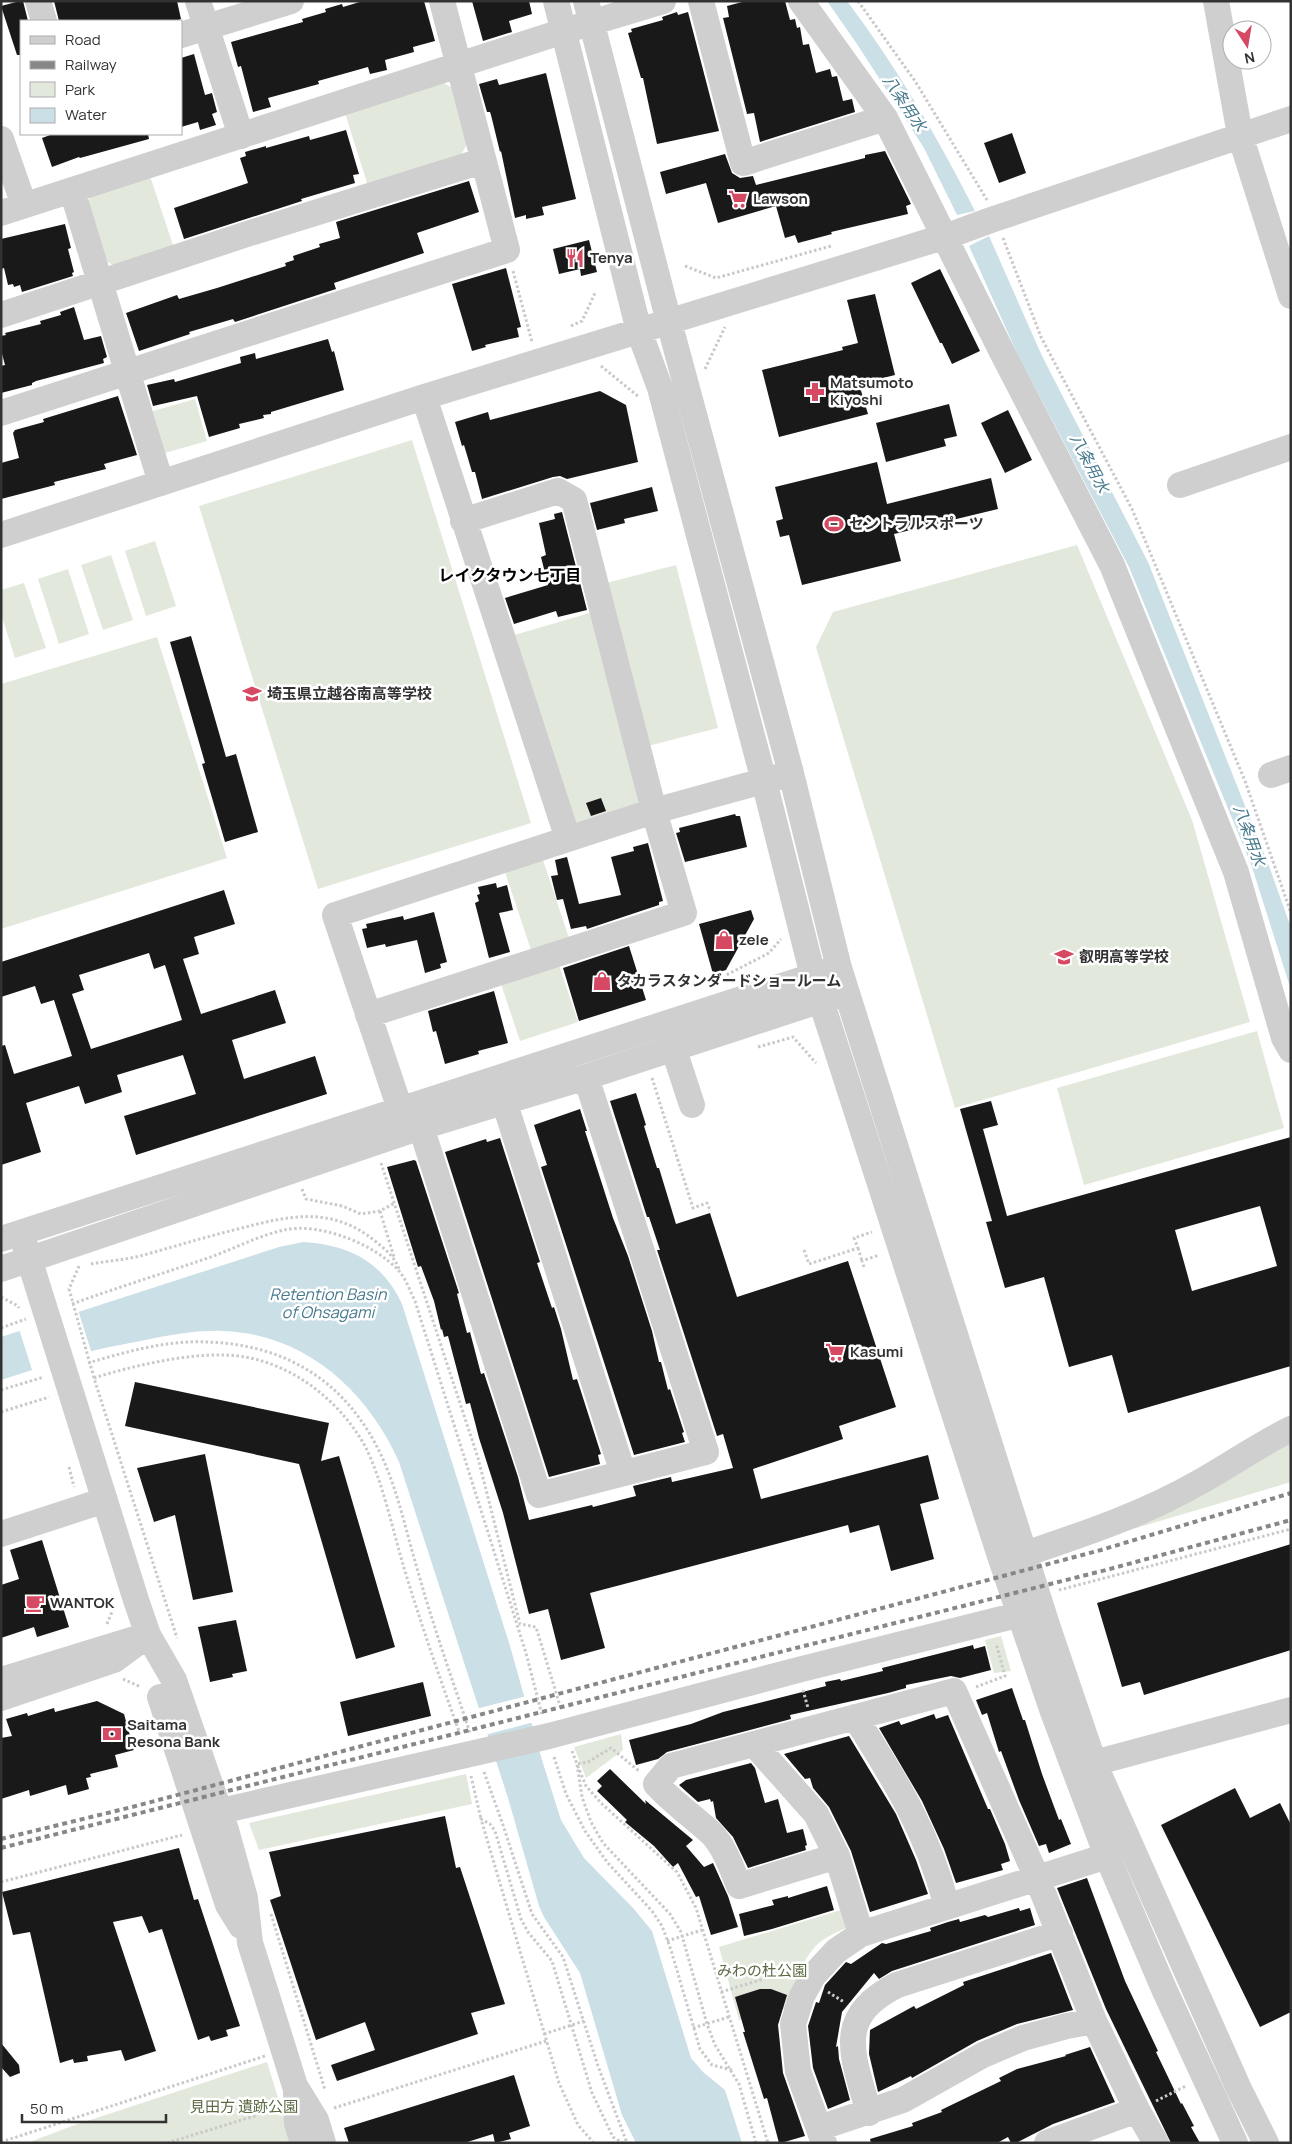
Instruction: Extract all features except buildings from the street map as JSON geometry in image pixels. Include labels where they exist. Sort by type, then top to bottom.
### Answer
[{"type":"street","points":[[38,1],[44,20]]},
{"type":"street","points":[[198,1],[241,136]]},
{"type":"street","points":[[182,35],[291,1]]},
{"type":"street","points":[[1,413],[507,250],[482,161],[442,1]]},
{"type":"street","points":[[556,1],[639,331],[660,388],[764,781],[816,988],[1053,1712],[1107,1856],[1164,1989],[1235,2143]]},
{"type":"street","points":[[1,139],[12,209],[564,30],[589,12],[663,1]]},
{"type":"street","points":[[702,1],[743,163],[885,118]]},
{"type":"street","points":[[801,1],[885,118],[954,233],[1112,565],[1236,872],[1284,1038],[1291,1050]]},
{"type":"street","points":[[1216,1],[1240,135],[1291,296]]},
{"type":"street","points":[[589,12],[669,322],[791,773],[839,968],[1025,1554],[1094,1763],[1239,2089],[1266,2143]]},
{"type":"street","points":[[1,535],[424,397],[954,233],[1240,135],[1291,120]]},
{"type":"street","points":[[1,315],[100,284],[247,234],[482,161]]},
{"type":"street","points":[[72,190],[126,373],[161,483]]},
{"type":"street","points":[[424,397],[568,840]]},
{"type":"street","points":[[1180,486],[1291,448]]},
{"type":"street","points":[[368,1015],[684,912],[654,811],[574,500],[558,491],[463,521]]},
{"type":"street","points":[[400,1109],[335,915],[654,811],[791,773]]},
{"type":"street","points":[[1,1269],[421,1128],[586,1077],[673,1047],[816,988],[839,968]]},
{"type":"street","points":[[323,2143],[316,2120],[296,2086],[250,1943],[245,1898],[203,1820],[156,1685],[148,1635],[39,1309],[30,1260],[11,1236],[400,1109],[816,988],[847,992]]},
{"type":"street","points":[[673,1047],[692,1105]]},
{"type":"street","points":[[421,1128],[539,1495],[706,1452],[586,1077]]},
{"type":"street","points":[[504,1101],[623,1473]]},
{"type":"street","points":[[1025,1554],[1087,1533],[1161,1502],[1198,1483],[1291,1429]]},
{"type":"street","points":[[1,1534],[104,1500]]},
{"type":"street","points":[[203,1820],[473,1752],[555,1735],[798,1670],[1021,1614]]},
{"type":"street","points":[[1,1680],[148,1635]]},
{"type":"street","points":[[1,1698],[114,1660],[148,1635]]},
{"type":"street","points":[[837,1856],[739,1886],[731,1865],[713,1835],[670,1800],[656,1784],[671,1766],[954,1691],[1037,1878],[1094,2021],[1137,2110],[1156,2143]]},
{"type":"street","points":[[1094,1763],[1291,1710]]},
{"type":"street","points":[[855,1717],[902,1792],[924,1837],[941,1882],[946,1906]]},
{"type":"street","points":[[754,1744],[816,1814],[837,1856],[861,1934]]},
{"type":"street","points":[[1094,2021],[1023,2038],[983,2055],[903,2100],[821,2135],[798,2071],[793,2024],[802,1996],[810,1981],[836,1951],[861,1934],[1107,1856]]},
{"type":"street","points":[[869,2113],[851,2041],[863,2008],[878,1994],[897,1985],[1060,1933]]},
{"type":"street","points":[[296,2086],[297,2123],[303,2143]]},
{"type":"street","points":[[1047,2143],[1137,2110]]},
{"type":"path","points":[[858,1],[915,81],[984,194],[1041,337],[1132,509],[1245,781],[1291,912]]},
{"type":"path","points":[[685,266],[716,278],[832,246]]},
{"type":"path","points":[[507,250],[538,362]]},
{"type":"path","points":[[708,378],[705,368],[725,326]]},
{"type":"path","points":[[595,362],[641,400]]},
{"type":"path","points":[[704,987],[769,953],[782,938]]},
{"type":"path","points":[[652,1077],[693,1208],[707,1203],[710,1210]]},
{"type":"path","points":[[381,1162],[478,1458],[520,1624],[536,1627],[566,1794],[585,1831],[607,1862],[652,1911],[662,1926],[700,2049],[712,2065],[732,2070]]},
{"type":"path","points":[[302,1188],[306,1199],[342,1206],[361,1214],[380,1211],[395,1203]]},
{"type":"path","points":[[380,1211],[400,1272],[415,1301],[526,1653],[555,1735]]},
{"type":"path","points":[[395,1257],[367,1234],[347,1224],[314,1216],[285,1217],[177,1244],[139,1256],[78,1266],[69,1289],[94,1378],[155,1362],[225,1355],[258,1361],[283,1369],[326,1396],[356,1432],[372,1462],[417,1611],[502,1822],[532,1914],[564,1957],[598,2066],[627,2143]]},
{"type":"path","points":[[1,1328],[39,1309],[212,1257],[286,1229],[322,1230],[354,1242],[374,1251],[400,1272]]},
{"type":"path","points":[[864,1267],[854,1238],[872,1231]]},
{"type":"path","points":[[804,1250],[809,1264],[858,1248]]},
{"type":"path","points":[[862,1261],[880,1255]]},
{"type":"path","points":[[1,1297],[39,1309]]},
{"type":"path","points":[[1,1412],[110,1356],[167,1345],[204,1342],[237,1344],[270,1352],[297,1364],[328,1382],[348,1403],[368,1431],[382,1457],[394,1488],[473,1752],[481,1819],[546,2041],[565,2099],[578,2125],[594,2143]]},
{"type":"path","points":[[1,1390],[62,1381]]},
{"type":"path","points":[[1053,1592],[1291,1529]]},
{"type":"path","points":[[956,1694],[1005,1676],[993,1635]]},
{"type":"path","points":[[798,1670],[813,1728]]},
{"type":"path","points":[[119,1677],[145,1688]]},
{"type":"path","points":[[577,1764],[588,1762],[611,1748],[656,1784]]},
{"type":"path","points":[[577,1764],[586,1786],[601,1803],[677,1872],[696,1908],[768,2143]]},
{"type":"path","points":[[577,1764],[582,1797],[591,1822],[603,1843],[670,1914],[682,1936],[707,2024],[715,2045],[739,2084],[756,2143]]},
{"type":"path","points":[[481,1819],[490,1824],[495,1831],[516,1907],[528,1932],[552,1961],[592,2093],[602,2116],[613,2137],[623,2143]]},
{"type":"path","points":[[1,1882],[203,1820]]},
{"type":"path","points":[[668,1941],[702,1930]]},
{"type":"path","points":[[721,1992],[791,1971],[861,2013]]},
{"type":"path","points":[[693,2028],[729,2018]]},
{"type":"path","points":[[544,2034],[584,2021]]},
{"type":"path","points":[[331,2108],[546,2041]]},
{"type":"path","points":[[1,2142],[264,2056]]},
{"type":"path","points":[[1137,2110],[1189,2085]]},
{"type":"path","points":[[167,2143],[280,2108]]},
{"type":"green space","points":[[442,82],[454,89],[467,144],[460,157],[368,186],[345,113]]},
{"type":"green space","points":[[150,176],[174,248],[116,267],[103,259],[85,207],[91,196]]},
{"type":"green space","points":[[195,399],[207,441],[165,453],[153,411]]},
{"type":"green space","points":[[412,440],[531,823],[318,889],[199,506]]},
{"type":"green space","points":[[155,541],[176,606],[146,616],[125,551]]},
{"type":"green space","points":[[1077,545],[1192,820],[1250,1022],[955,1108],[816,647],[833,612]]},
{"type":"green space","points":[[111,555],[133,620],[103,630],[81,565]]},
{"type":"green space","points":[[676,565],[718,728],[648,746],[606,583]]},
{"type":"green space","points":[[68,569],[89,634],[59,644],[38,579]]},
{"type":"green space","points":[[24,583],[46,648],[15,658],[1,614],[1,590]]},
{"type":"green space","points":[[593,612],[638,802],[632,810],[581,827],[573,821],[511,636]]},
{"type":"green space","points":[[157,637],[227,858],[1,929],[1,684]]},
{"type":"green space","points":[[543,860],[569,938],[531,950],[505,872]]},
{"type":"green space","points":[[558,962],[578,1022],[520,1041],[500,981]]},
{"type":"green space","points":[[1257,1031],[1284,1128],[1084,1185],[1057,1088]]},
{"type":"green space","points":[[1291,1438],[1291,1482],[1106,1537]]},
{"type":"green space","points":[[1001,1636],[1011,1671],[994,1673],[985,1640]]},
{"type":"green space","points":[[621,1734],[623,1750],[586,1778],[574,1747]]},
{"type":"green space","points":[[466,1774],[472,1804],[259,1850],[249,1823]]},
{"type":"green space","name":"みわの杜公園","points":[[841,1910],[846,1928],[822,1941],[807,1957],[800,1973],[791,2007],[739,2020],[719,1947]]},
{"type":"green space","name":"見田方 遺跡公園","points":[[267,2062],[292,2143],[27,2143],[72,2126]]},
{"type":"water","name":"八条用水","points":[[827,1],[847,1],[883,51],[916,103],[975,211],[957,215],[924,148]]},
{"type":"water","name":"八条用水","points":[[989,236],[1042,356],[1148,562],[1269,866],[1291,928],[1291,990],[1252,867],[1129,567],[1017,353],[969,246]]},
{"type":"water","name":"Retention Basin of Ohsagami","points":[[303,1242],[335,1247],[362,1258],[385,1277],[402,1304],[510,1646],[561,1820],[584,1858],[634,1909],[652,1931],[691,2058],[703,2072],[725,2090],[742,2143],[636,2143],[622,2115],[580,1973],[539,1906],[508,1798],[399,1462],[386,1436],[370,1412],[351,1390],[330,1371],[306,1355],[281,1343],[253,1335],[223,1331],[181,1334],[105,1348],[1,1380],[1,1337],[279,1247]]},
{"type":"pier","points":[[78,1310],[92,1354],[33,1373],[19,1329]]},
{"type":"pier","points":[[527,1696],[534,1722],[485,1735],[476,1709]]},
{"type":"railway","points":[[1,1839],[132,1807],[1101,1550],[1291,1493]]},
{"type":"railway","points":[[1,1848],[1106,1570],[1291,1520]]},
{"type":"place","name":"Lawson","points":[[738,199]]},
{"type":"place","name":"Tenya","points":[[575,258]]},
{"type":"place","name":"Matsumoto Kiyoshi","points":[[815,392]]},
{"type":"place","name":"セントラルスポーツ","points":[[834,524]]},
{"type":"place","name":"埼玉県立越谷南高等学校","points":[[252,694]]},
{"type":"place","name":"zele","points":[[724,940]]},
{"type":"place","name":"叡明高等学校","points":[[1064,957]]},
{"type":"place","name":"タカラスタンダードショールーム","points":[[602,981]]},
{"type":"place","name":"Kasumi","points":[[835,1352]]},
{"type":"place","name":"WANTOK","points":[[35,1603]]},
{"type":"place","name":"Saitama Resona Bank","points":[[112,1734]]},
{"type":"district","name":"レイクタウン七丁目","points":[[510,575]]}]
